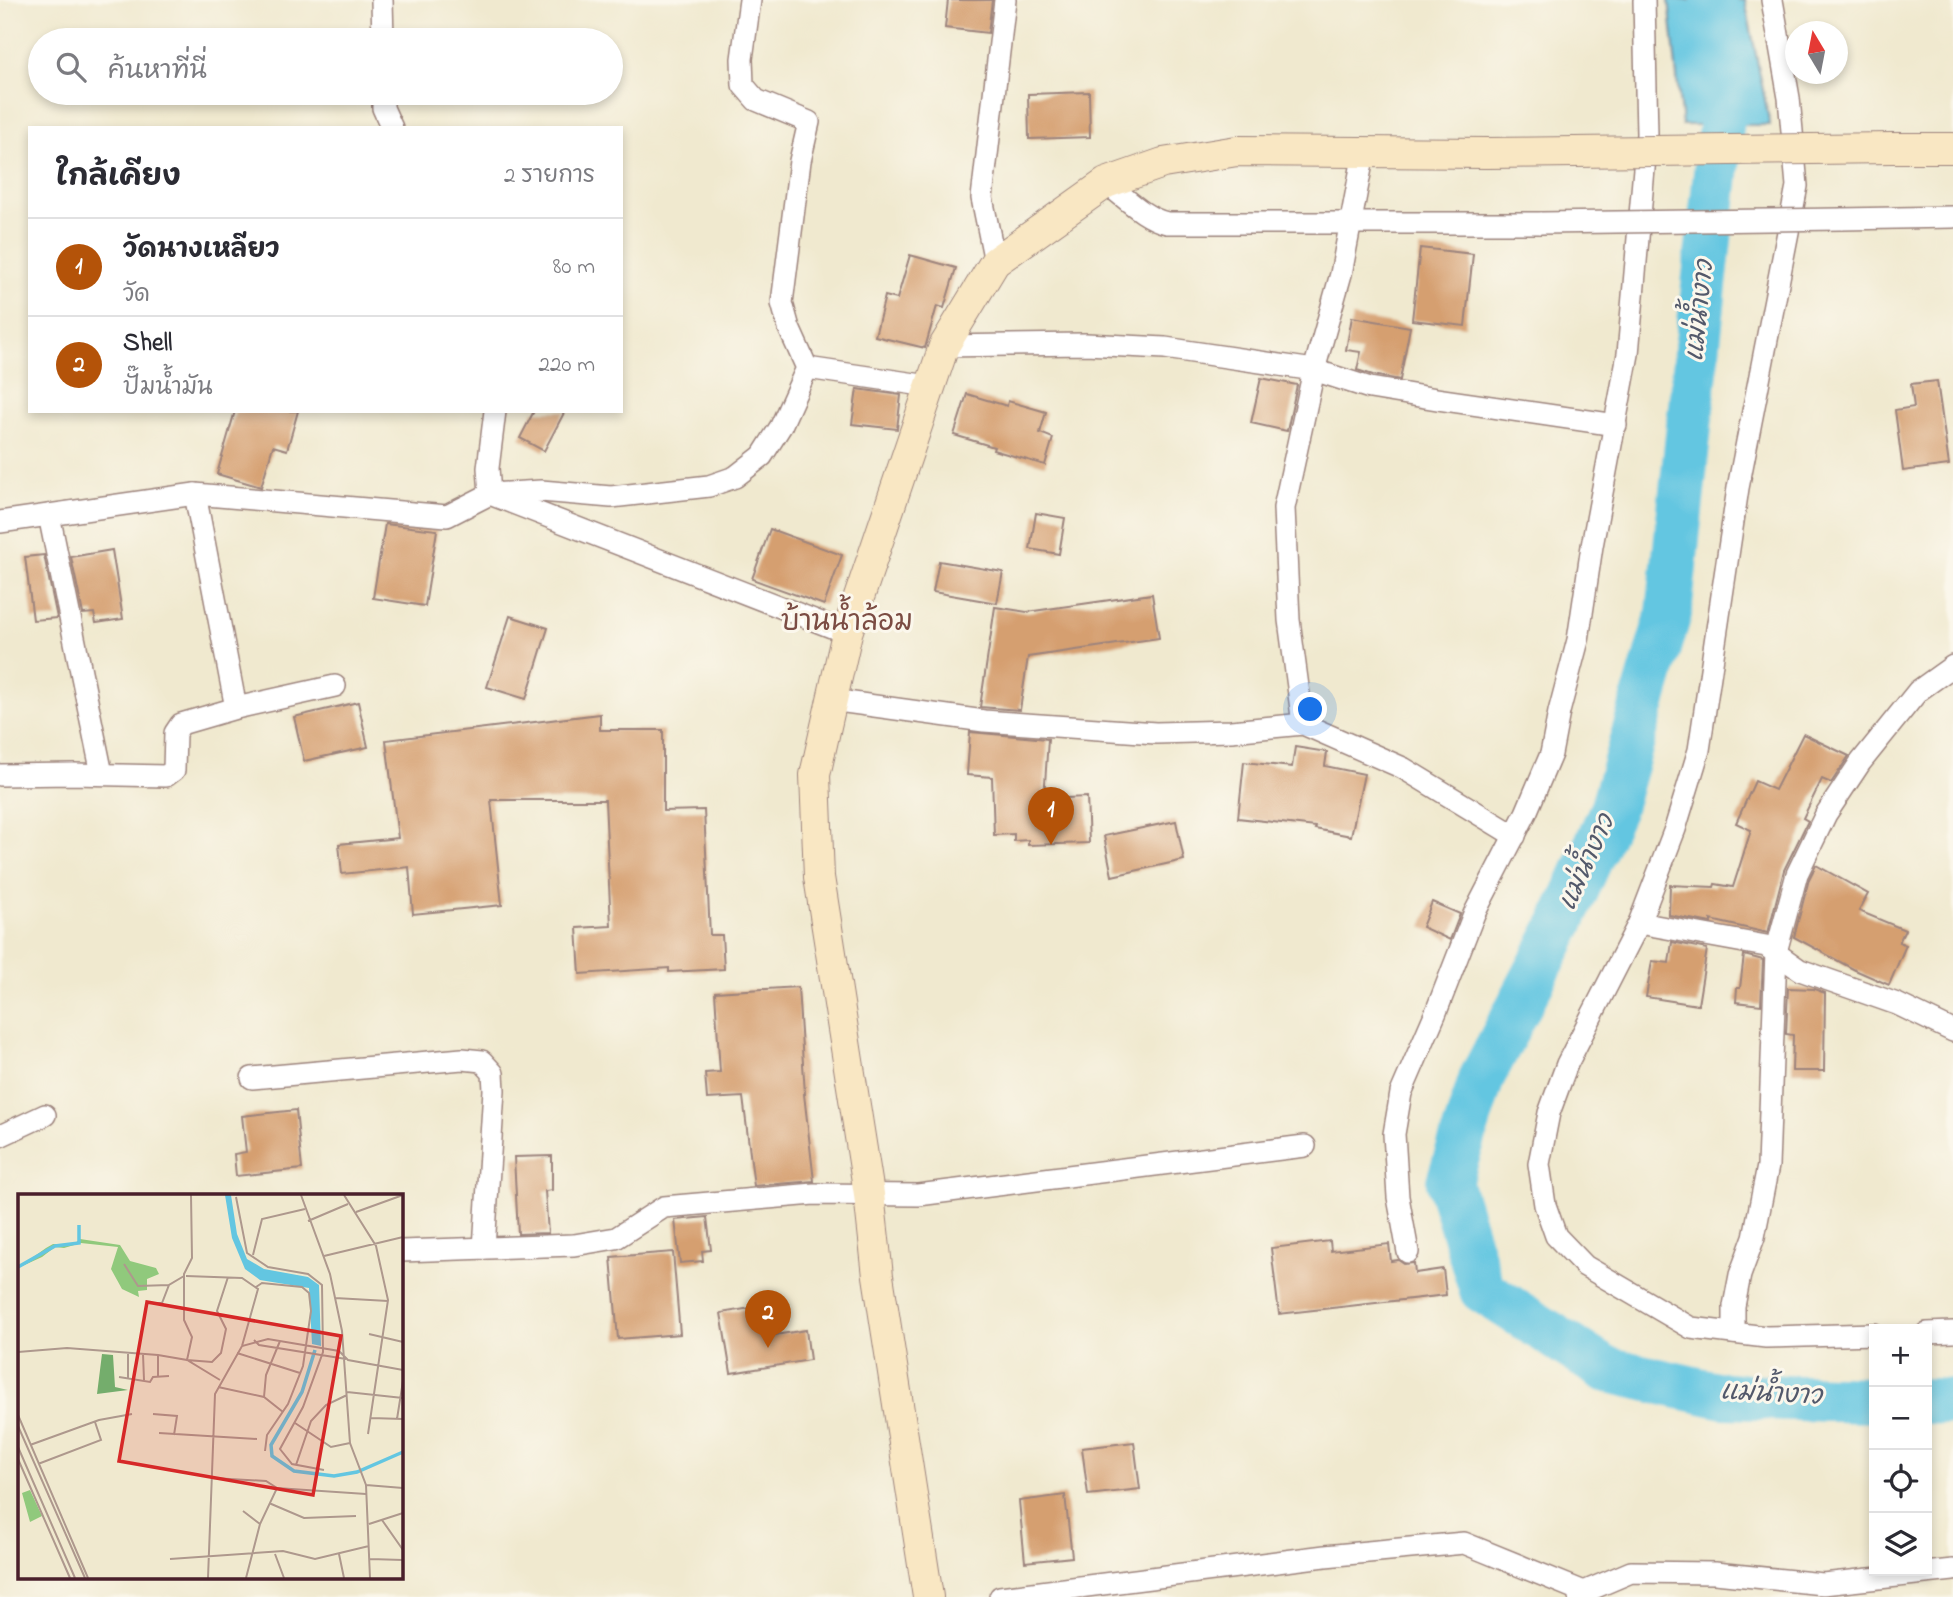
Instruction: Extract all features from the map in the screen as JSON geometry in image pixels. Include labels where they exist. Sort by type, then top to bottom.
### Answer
[{"type":"main road","points":[[928,1597],[820,877],[815,775],[847,633],[929,386],[944,346],[995,262],[1106,183],[1163,163],[1237,151],[1487,153],[1953,148]]},
{"type":"street","points":[[382,0],[383,28]]},
{"type":"street","points":[[0,522],[195,495],[447,516],[490,494],[541,491],[611,497],[709,486],[735,477],[762,456],[781,426],[807,368],[789,328],[782,303],[800,161],[809,122],[756,100],[743,85],[742,59],[750,0]]},
{"type":"street","points":[[995,262],[982,198],[1005,0]]},
{"type":"street","points":[[1408,1252],[1398,1197],[1394,1134],[1401,1093],[1474,914],[1527,813],[1551,754],[1578,639],[1592,546],[1628,354],[1647,134],[1644,0]]},
{"type":"street","points":[[1772,0],[1789,98],[1797,186],[1738,488],[1699,750],[1675,829],[1639,923],[1567,1064],[1549,1113],[1539,1164],[1545,1205],[1556,1236],[1585,1266],[1691,1328],[1766,1337],[1869,1334]]},
{"type":"street","points":[[383,105],[391,126]]},
{"type":"street","points":[[1303,724],[1289,620],[1284,508],[1314,370],[1341,274],[1364,152]]},
{"type":"street","points":[[1106,183],[1149,216],[1167,223],[1541,223],[1953,217]]},
{"type":"street","points":[[944,346],[1086,344],[1165,348],[1314,370],[1370,388],[1616,425]]},
{"type":"street","points":[[807,368],[929,386]]},
{"type":"street","points":[[490,494],[488,468],[495,413]]},
{"type":"street","points":[[490,494],[847,633]]},
{"type":"street","points":[[195,495],[236,708]]},
{"type":"street","points":[[49,515],[102,774]]},
{"type":"street","points":[[1734,1333],[1734,1306],[1740,1275],[1754,1237],[1768,1166],[1776,952],[1797,874],[1826,814],[1860,764],[1919,691],[1953,666]]},
{"type":"street","points":[[0,775],[166,776],[174,770],[175,733],[181,724],[236,708],[335,686]]},
{"type":"street","points":[[831,700],[985,721],[1156,733],[1218,732],[1303,724],[1403,768],[1515,835]]},
{"type":"street","points":[[1639,923],[1766,946],[1800,970],[1897,1004],[1953,1031]]},
{"type":"street","points":[[252,1078],[462,1059],[482,1062],[493,1073],[494,1090],[484,1248]]},
{"type":"street","points":[[0,1136],[45,1115]]},
{"type":"street","points":[[402,1251],[574,1245],[616,1238],[664,1207],[814,1194],[918,1195],[1305,1146]]},
{"type":"street","points":[[1932,1333],[1953,1332]]},
{"type":"street","points":[[1000,1597],[1325,1556],[1464,1543],[1581,1594],[1631,1572],[1715,1573],[1823,1584],[1953,1570]]},
{"type":"water","points":[[1669,0],[1745,0],[1770,125],[1682,125]]},
{"type":"building","points":[[948,0],[992,0],[988,33],[945,28]]},
{"type":"building","points":[[1089,92],[1090,137],[1029,139],[1028,94]]},
{"type":"building","points":[[1420,248],[1473,254],[1465,326],[1412,320]]},
{"type":"building","points":[[910,255],[956,268],[944,308],[937,306],[925,348],[875,336],[885,296],[897,299]]},
{"type":"building","points":[[1352,317],[1410,327],[1400,380],[1357,370],[1361,352],[1346,350]]},
{"type":"building","points":[[1261,378],[1297,385],[1287,431],[1251,423]]},
{"type":"building","points":[[1937,381],[1949,465],[1903,471],[1895,410],[1914,407],[1911,384]]},
{"type":"building","points":[[857,389],[901,395],[897,429],[852,424]]},
{"type":"building","points":[[967,394],[1007,406],[1008,401],[1046,412],[1040,433],[1053,438],[1045,465],[954,435]]},
{"type":"building","points":[[234,413],[297,413],[287,450],[273,446],[261,487],[217,474]]},
{"type":"building","points":[[533,413],[564,413],[544,451],[520,438]]},
{"type":"building","points":[[1036,513],[1065,518],[1059,554],[1030,549]]},
{"type":"building","points":[[385,524],[437,530],[425,606],[373,598]]},
{"type":"building","points":[[770,529],[842,555],[824,605],[752,579]]},
{"type":"building","points":[[112,550],[123,619],[96,623],[94,613],[83,614],[71,557]]},
{"type":"building","points":[[44,555],[57,618],[33,620],[25,557]]},
{"type":"building","points":[[939,561],[1003,572],[997,603],[933,592]]},
{"type":"building","points":[[1152,594],[1159,638],[1028,657],[1020,710],[980,707],[995,607],[1027,612]]},
{"type":"building","points":[[510,616],[548,628],[526,699],[487,687]]},
{"type":"building","points":[[358,702],[368,747],[304,761],[294,717]]},
{"type":"building","points":[[600,714],[600,730],[663,730],[663,811],[704,810],[710,935],[722,935],[724,969],[669,972],[669,968],[580,974],[577,928],[611,926],[605,800],[491,800],[502,905],[413,914],[409,867],[342,874],[339,844],[398,838],[386,740]]},
{"type":"building","points":[[970,732],[1048,739],[1044,799],[1087,797],[1089,843],[1028,845],[1028,840],[1014,841],[1014,834],[994,835],[992,777],[967,775]]},
{"type":"building","points":[[1803,734],[1849,756],[1831,783],[1822,779],[1803,818],[1808,821],[1784,870],[1768,933],[1711,920],[1711,923],[1669,915],[1670,885],[1714,887],[1715,884],[1733,887],[1751,830],[1736,823],[1755,781],[1775,790]]},
{"type":"building","points":[[1295,747],[1327,752],[1325,766],[1364,774],[1351,836],[1315,829],[1316,827],[1238,818],[1244,762],[1292,767]]},
{"type":"building","points":[[1176,821],[1184,860],[1112,876],[1104,836]]},
{"type":"building","points":[[1816,865],[1868,894],[1859,911],[1905,930],[1899,942],[1906,945],[1889,985],[1794,937],[1809,879]]},
{"type":"building","points":[[1432,902],[1460,914],[1450,940],[1422,927]]},
{"type":"building","points":[[1672,942],[1707,949],[1698,1005],[1646,997],[1652,961],[1669,963]]},
{"type":"building","points":[[1744,955],[1763,960],[1761,1005],[1736,1002]]},
{"type":"building","points":[[798,987],[804,1094],[814,1181],[754,1186],[743,1097],[707,1099],[705,1073],[720,1072],[715,992]]},
{"type":"building","points":[[1788,988],[1814,989],[1825,993],[1824,1071],[1792,1071],[1793,1035],[1786,1034]]},
{"type":"building","points":[[296,1110],[302,1169],[236,1176],[234,1154],[246,1152],[242,1116]]},
{"type":"building","points":[[552,1156],[552,1190],[545,1191],[548,1233],[518,1234],[514,1157]]},
{"type":"building","points":[[707,1217],[711,1250],[702,1251],[703,1261],[680,1263],[675,1220]]},
{"type":"building","points":[[1330,1241],[1331,1251],[1389,1244],[1391,1261],[1414,1263],[1415,1273],[1443,1269],[1446,1295],[1279,1314],[1271,1248]]},
{"type":"building","points":[[673,1252],[680,1334],[618,1339],[611,1257]]},
{"type":"building","points":[[763,1306],[769,1336],[806,1330],[810,1360],[731,1373],[721,1313]]},
{"type":"building","points":[[1134,1442],[1140,1489],[1088,1495],[1082,1448]]},
{"type":"building","points":[[1065,1495],[1072,1557],[1025,1562],[1019,1501]]},
{"type":"waterway","name":"แม่น้ำงาว","points":[[1714,0],[1727,71],[1669,613],[1612,810],[1559,929],[1482,1077],[1449,1182],[1482,1290],[1605,1369],[1724,1396],[1869,1400]]},
{"type":"waterway","name":"แม่น้ำงาว","points":[[1932,1401],[1953,1402]]},
{"type":"place","name":"วัดนางเหลียว","points":[[1051,845]]},
{"type":"place","name":"Shell","points":[[768,1348]]},
{"type":"district","name":"บ้านน้ำล้อม","points":[[847,623]]}]
